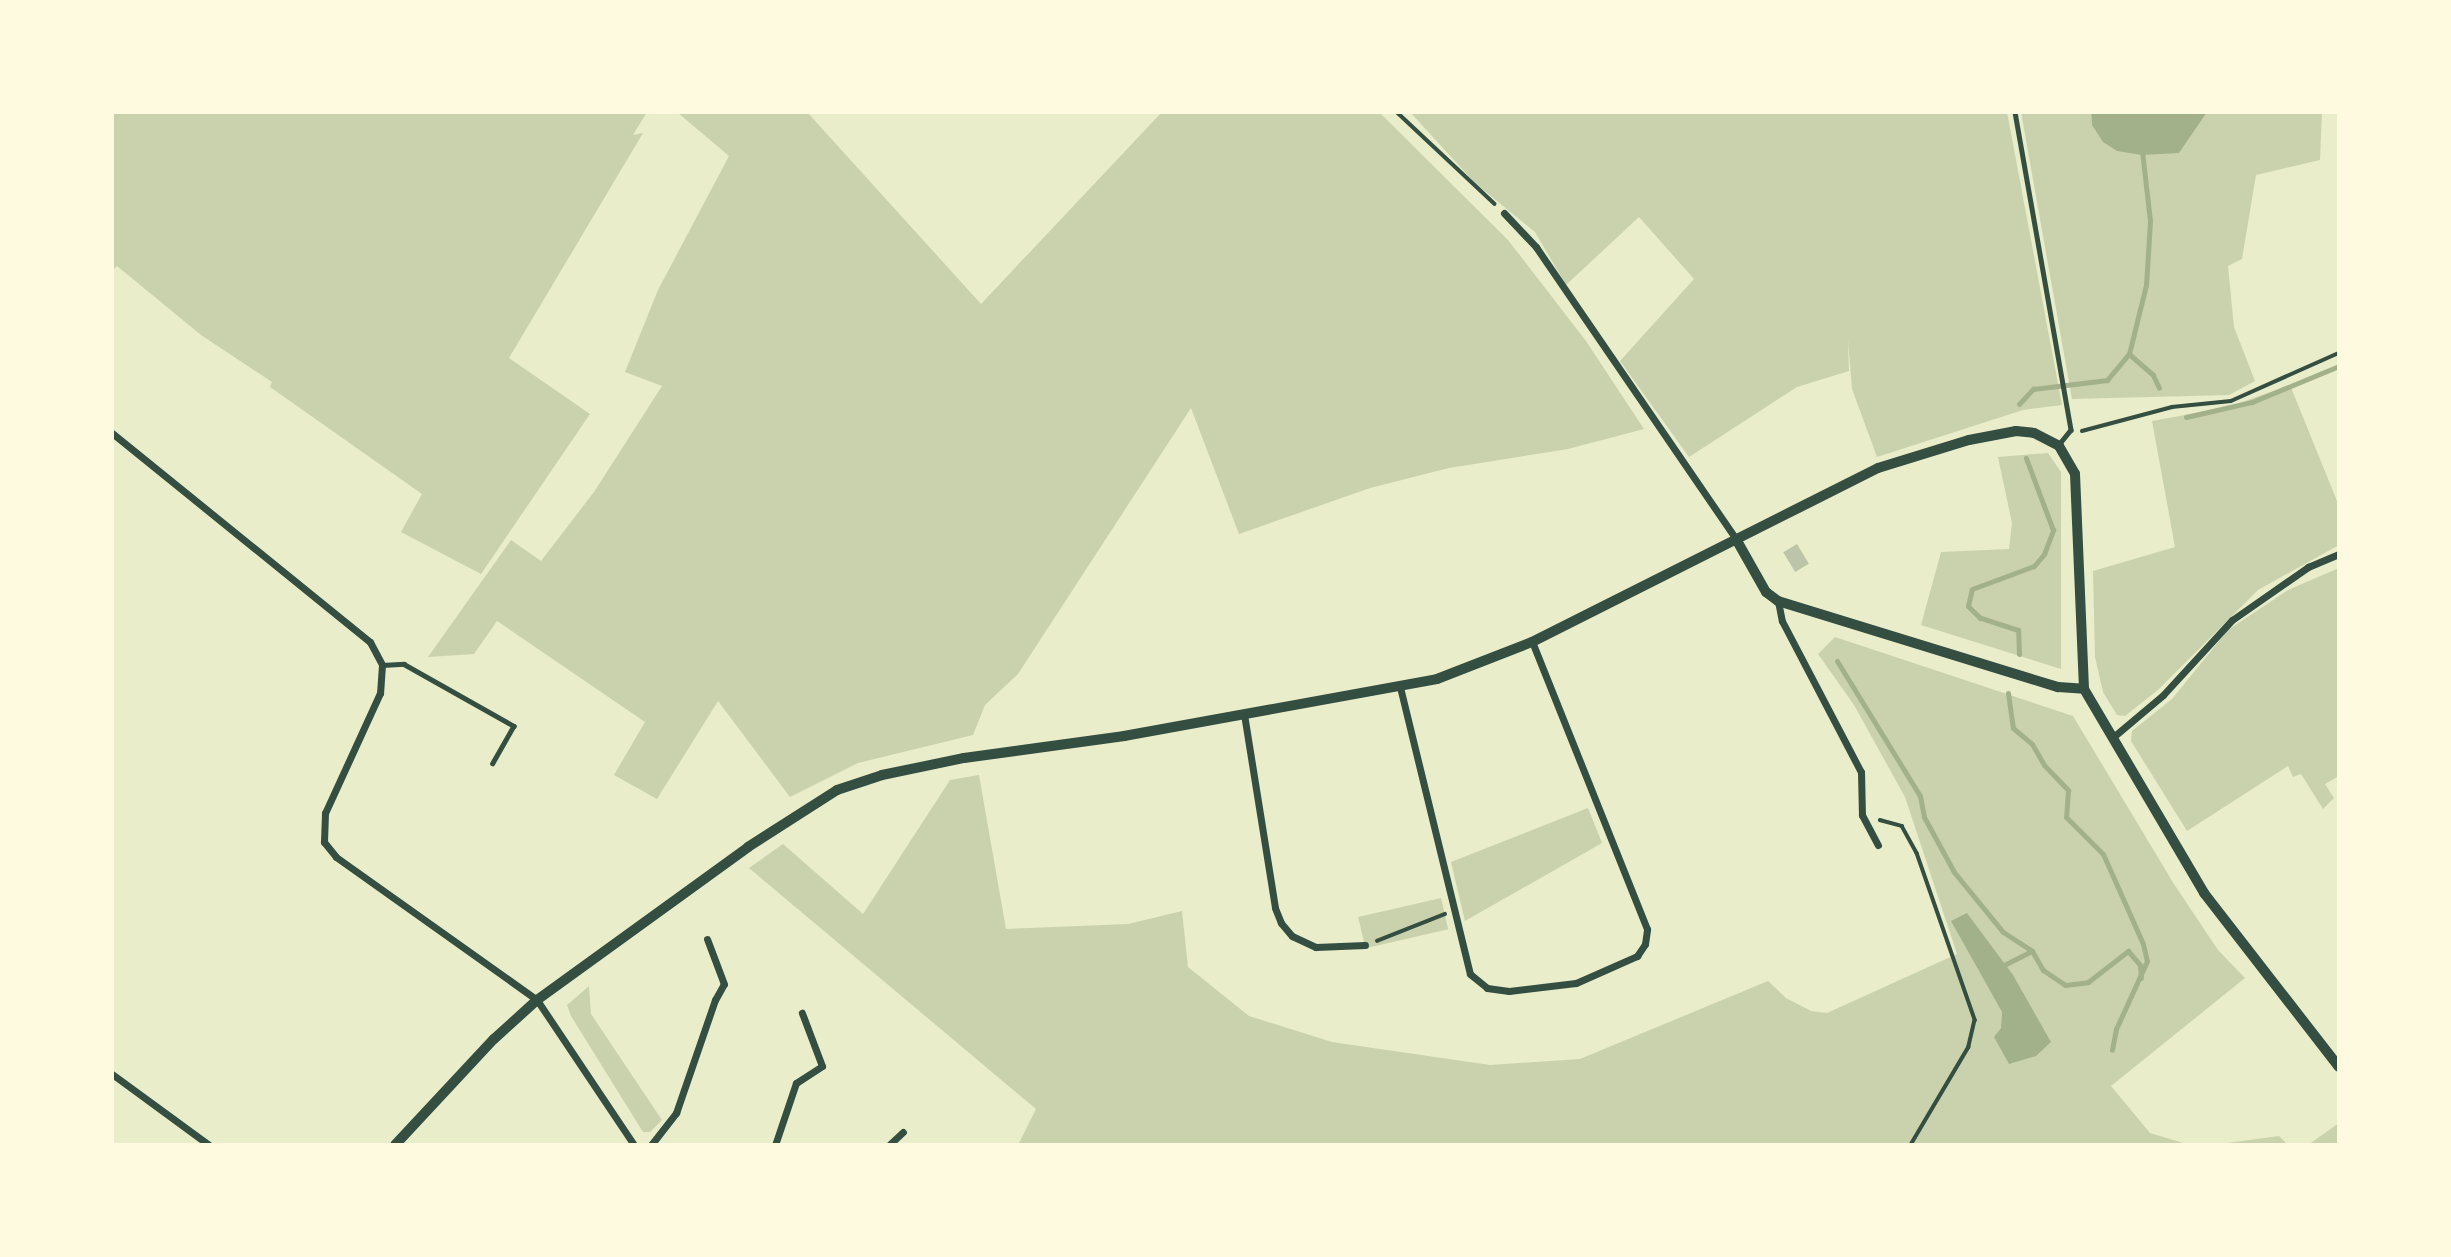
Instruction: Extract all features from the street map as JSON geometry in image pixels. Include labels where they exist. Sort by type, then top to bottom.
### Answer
[{"type":"street","points":[[1504,213],[1536,247],[1582,320],[1736,539],[1766,592],[1777,601],[2033,680],[2084,689]]},
{"type":"street","points":[[395,1145],[494,1039],[537,1000],[748,847],[837,790],[951,760],[1400,687],[1468,668],[1532,642],[1878,468],[1969,440],[2016,431],[2034,433],[2059,446],[2075,474],[2084,689],[2218,912],[2339,1067]]},
{"type":"street","points":[[112,433],[370,642],[382,666],[375,705],[323,819],[324,842],[336,857],[537,1000],[634,1145]]},
{"type":"street","points":[[2112,737],[2163,695],[2232,620],[2308,567],[2339,554]]},
{"type":"street","points":[[1777,601],[1782,621],[1861,772],[1861,815],[1878,845]]},
{"type":"street","points":[[1400,687],[1470,974],[1478,984],[1497,990],[1576,983],[1637,956],[1645,944],[1647,929],[1532,642]]},
{"type":"street","points":[[1244,714],[1275,908],[1281,923],[1292,936],[1316,947],[1365,945]]},
{"type":"street","points":[[651,1145],[676,1113],[715,1000],[724,984],[707,939]]},
{"type":"street","points":[[775,1145],[796,1083],[822,1066],[802,1013]]},
{"type":"street","points":[[112,1074],[209,1145]]},
{"type":"street","points":[[889,1145],[903,1132]]},
{"type":"lane","points":[[2015,112],[2071,430],[2059,446]]},
{"type":"lane","points":[[382,666],[404,664],[514,726],[493,763]]},
{"type":"path","points":[[1397,112],[1504,213]]},
{"type":"path","points":[[2059,446],[2089,426],[2172,407],[2231,401],[2339,353]]},
{"type":"path","points":[[1861,815],[1902,826],[1912,844],[1976,1020],[1969,1047],[1911,1145]]},
{"type":"path","points":[[1365,945],[1453,911]]},
{"type":"shaded area","points":[[112,112],[647,112],[633,135],[643,133],[509,358],[590,414],[481,574],[401,532],[422,494],[270,387],[272,382],[201,335],[117,266],[112,271]]},
{"type":"shaded area","points":[[677,112],[807,112],[981,304],[1162,112],[1379,112],[1508,240],[1586,341],[1644,429],[1568,449],[1449,468],[1370,488],[1239,534],[1191,408],[1018,674],[985,705],[973,735],[858,763],[790,797],[718,701],[657,799],[614,775],[645,722],[497,621],[474,654],[428,657],[511,540],[541,561],[594,492],[662,386],[625,372],[658,290],[729,156]]},
{"type":"shaded area","points":[[1410,112],[2007,112],[2062,405],[2023,410],[1877,457],[1852,389],[1848,340],[1849,371],[1797,387],[1689,457],[1620,361],[1694,279],[1639,217],[1566,285],[1535,232],[1475,183]]},
{"type":"shaded area","points":[[2021,112],[2091,112],[2092,125],[2206,112],[2322,112],[2320,160],[2256,175],[2242,259],[2228,266],[2234,327],[2255,381],[2229,395],[2072,399]]},
{"type":"shaded area","points":[[2091,112],[2207,112],[2179,153],[2142,155],[2117,151],[2103,142],[2092,125]]},
{"type":"shaded area","points":[[2290,385],[2339,506],[2339,545],[2258,590],[2159,689],[2125,716],[2117,715],[2103,692],[2095,657],[2093,571],[2175,547],[2152,421],[2228,407]]},
{"type":"shaded area","points":[[2048,453],[2061,472],[2061,669],[1921,625],[1941,552],[2009,549],[2012,523],[1998,457]]},
{"type":"shaded area","points":[[2339,568],[2339,776],[2325,784],[2334,798],[2323,809],[2301,774],[2293,777],[2288,766],[2187,831],[2131,741],[2132,731],[2172,699],[2228,630],[2288,590]]},
{"type":"shaded area","points":[[1835,637],[2073,716],[2174,884],[2218,950],[2245,978],[2111,1086],[2150,1133],[2190,1145],[1018,1145],[1036,1109],[749,868],[783,844],[863,914],[950,780],[979,775],[1006,929],[1128,924],[1182,911],[1188,967],[1249,1016],[1332,1042],[1490,1065],[1580,1059],[1768,981],[1786,998],[1811,1011],[1827,1013],[1957,954],[1905,797],[1854,705],[1818,654]]},
{"type":"shaded area","points":[[1588,808],[1602,843],[1465,921],[1451,862]]},
{"type":"shaded area","points":[[1441,898],[1448,929],[1365,948],[1358,917]]},
{"type":"shaded area","points":[[1967,913],[2013,975],[2051,1042],[2036,1056],[2009,1064],[1994,1037],[2001,1028],[2002,1012],[1951,921]]},
{"type":"shaded area","points":[[589,986],[591,1014],[662,1120],[650,1132],[643,1132],[571,1016],[567,1005]]},
{"type":"shaded area","points":[[2339,1123],[2339,1145],[2308,1145]]},
{"type":"shaded area","points":[[2279,1136],[2288,1145],[2212,1145]]},
{"type":"building","points":[[1797,544],[1809,564],[1795,572],[1783,552]]},
{"type":"waterway","points":[[2019,404],[2033,389],[2107,380],[2129,354],[2146,285],[2150,221],[2142,151]]},
{"type":"waterway","points":[[2129,354],[2153,375],[2159,388]]},
{"type":"waterway","points":[[2186,417],[2252,402],[2339,366]]},
{"type":"waterway","points":[[2019,654],[2018,630],[1980,618],[1968,606],[1972,589],[2034,566],[2044,554],[2053,530],[2026,458]]},
{"type":"waterway","points":[[1837,661],[1920,796],[1924,817],[1954,872],[2003,932],[2032,951],[2043,970],[2065,985],[2088,982],[2128,951],[2140,965],[2141,978]]},
{"type":"waterway","points":[[2008,693],[2013,728],[2032,744],[2044,765],[2068,790],[2066,817],[2103,854],[2143,944],[2147,961],[2116,1029],[2112,1050]]},
{"type":"waterway","points":[[2004,965],[2032,951]]}]
